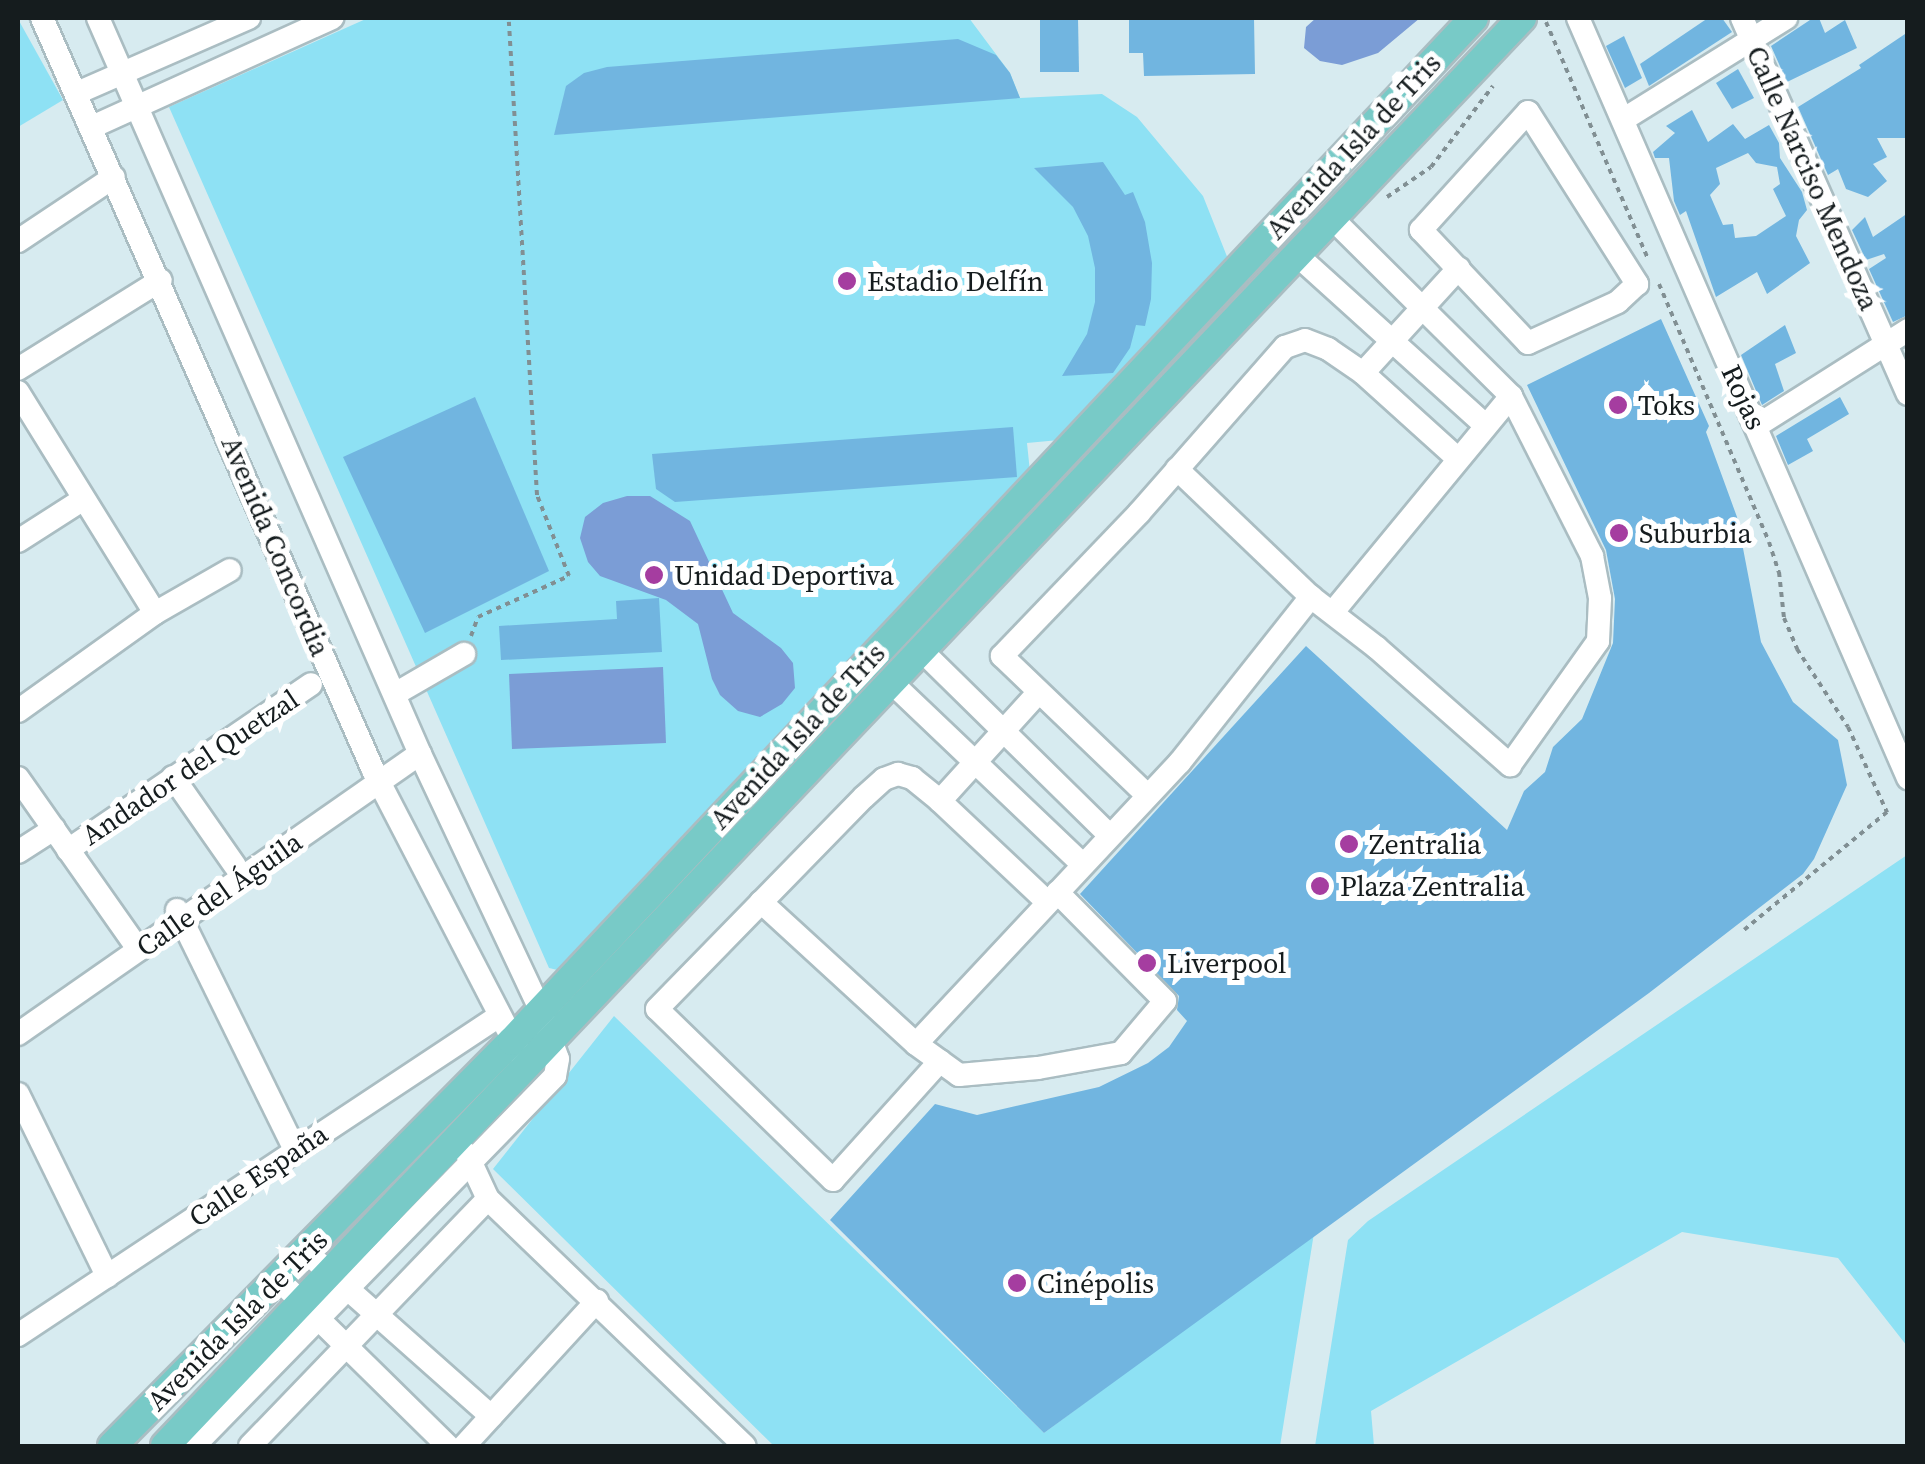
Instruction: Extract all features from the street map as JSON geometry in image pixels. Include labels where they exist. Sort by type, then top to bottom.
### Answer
[{"type":"main road","name":"Avenida Isla de Tris","points":[[165,1446],[205,1420],[337,1283],[460,1136],[519,1054],[540,1009],[1474,18]]},
{"type":"main road","name":"Avenida Isla de Tris","points":[[112,1446],[305,1252],[519,1054],[552,1040],[1522,18]]},
{"type":"street","name":"Avenida Concordia","points":[[42,18],[376,776],[519,1054]]},
{"type":"street","name":"Avenida Concordia","points":[[98,18],[418,748],[552,1040]]},
{"type":"street","points":[[77,94],[249,18]]},
{"type":"street","points":[[92,126],[332,18]]},
{"type":"street","name":"Rojas","points":[[1578,18],[1704,310],[1758,424],[1908,778]]},
{"type":"street","points":[[1624,119],[1747,28],[1786,18]]},
{"type":"street","name":"Calle Narciso Mendoza","points":[[1747,28],[1908,394]]},
{"type":"street","points":[[1528,112],[1637,284],[1618,302],[1528,342],[1459,268],[1421,230],[1528,112]]},
{"type":"street","points":[[18,241],[114,177]]},
{"type":"street","points":[[1177,469],[1311,597],[1510,765],[1598,641],[1600,598],[1592,556],[1511,396],[1332,218]]},
{"type":"street","points":[[1298,256],[1484,424]]},
{"type":"street","points":[[1363,372],[1459,268]]},
{"type":"street","points":[[18,369],[160,280]]},
{"type":"street","points":[[1758,424],[1908,330]]},
{"type":"street","points":[[1146,795],[1002,656],[1285,347],[1305,340],[1328,349],[1363,372],[1457,458]]},
{"type":"street","points":[[18,392],[155,614]]},
{"type":"street","points":[[1332,612],[1511,396]]},
{"type":"street","points":[[18,541],[82,500]]},
{"type":"street","points":[[18,711],[155,614],[230,570]]},
{"type":"street","points":[[916,1044],[1212,725],[1311,597]]},
{"type":"street","points":[[921,650],[1110,836]]},
{"type":"street","points":[[395,694],[464,654]]},
{"type":"street","points":[[891,682],[1084,865]]},
{"type":"street","name":"Andador del Quetzal","points":[[68,850],[311,684]]},
{"type":"street","points":[[940,800],[1039,692]]},
{"type":"street","name":"Calle del Águila","points":[[179,914],[235,866],[418,748]]},
{"type":"street","points":[[760,902],[916,1044],[940,1061],[959,1075],[1038,1068],[1121,1054],[1164,1001],[940,800],[912,778],[898,774],[884,778],[760,902],[658,1009],[833,1180],[940,1061]]},
{"type":"street","name":"Calle del Águila","points":[[18,1016],[135,944],[376,776]]},
{"type":"street","points":[[173,777],[235,866]]},
{"type":"street","points":[[18,778],[135,944]]},
{"type":"street","name":"Andador del Quetzal","points":[[18,852],[54,830]]},
{"type":"street","points":[[179,914],[295,1150]]},
{"type":"street","name":"Calle del Águila","points":[[18,1034],[135,944]]},
{"type":"street","name":"Calle España","points":[[18,1335],[499,1016]]},
{"type":"street","points":[[337,1283],[471,1164],[555,1076],[558,1059],[552,1040]]},
{"type":"street","points":[[18,1094],[106,1276]]},
{"type":"street","points":[[460,1136],[488,1199],[745,1446]]},
{"type":"street","points":[[250,1446],[488,1199]]},
{"type":"street","points":[[305,1252],[491,1416]]},
{"type":"street","points":[[278,1279],[448,1446]]},
{"type":"street","points":[[464,1446],[597,1301]]},
{"type":"street","points":[[194,1446],[205,1420]]},
{"type":"path","points":[[1544,18],[1770,542],[1780,572],[1784,618],[1798,649],[1848,727],[1887,812],[1744,930]]},
{"type":"path","points":[[464,654],[478,617],[570,576],[537,495],[509,22]]},
{"type":"shaded area","name":"Unidad Deportiva","points":[[368,18],[969,18],[1010,73],[1020,98],[1102,94],[1137,117],[1203,196],[1228,259],[1059,440],[1027,443],[1030,472],[562,971],[549,968],[169,107]]},
{"type":"shaded area","points":[[1316,18],[1420,18],[1378,53],[1342,65],[1320,61],[1304,48],[1306,27]]},
{"type":"shaded area","points":[[18,19],[63,100],[18,127]]},
{"type":"shaded area","points":[[627,496],[650,496],[690,521],[733,613],[781,648],[793,663],[795,688],[782,704],[760,717],[738,711],[720,695],[712,679],[698,624],[666,600],[600,576],[588,562],[580,538],[585,517],[603,503]]},
{"type":"shaded area","points":[[663,667],[666,743],[512,749],[509,674]]},
{"type":"shaded area","points":[[1907,855],[1907,1346],[1838,1258],[1682,1232],[1371,1411],[1374,1446],[1315,1446],[1348,1240],[1368,1221]]},
{"type":"shaded area","points":[[614,1016],[1044,1433],[1314,1233],[1280,1446],[774,1446],[493,1169]]},
{"type":"building","points":[[1040,18],[1078,18],[1079,72],[1040,72]]},
{"type":"building","points":[[1129,18],[1254,18],[1255,74],[1144,76],[1143,53],[1129,53]]},
{"type":"building","points":[[1708,18],[1722,18],[1732,32],[1649,86],[1640,64]]},
{"type":"building","points":[[1813,18],[1819,18],[1825,33],[1845,20],[1857,48],[1787,82],[1771,46]]},
{"type":"building","points":[[1908,32],[1908,138],[1877,138],[1887,157],[1873,164],[1887,181],[1868,197],[1846,189],[1838,169],[1828,175],[1798,107],[1861,68],[1859,65]]},
{"type":"building","points":[[1624,36],[1642,78],[1625,88],[1606,46]]},
{"type":"building","points":[[958,39],[996,55],[1010,73],[1020,98],[554,135],[566,86],[584,73],[607,67]]},
{"type":"building","points":[[1738,69],[1754,98],[1732,109],[1716,83]]},
{"type":"building","points":[[1692,110],[1708,142],[1733,124],[1745,139],[1769,125],[1779,143],[1780,158],[1802,192],[1807,210],[1799,220],[1796,236],[1810,263],[1767,294],[1757,272],[1716,297],[1686,211],[1680,215],[1674,201],[1669,158],[1655,158],[1653,152],[1675,133],[1666,126]],"holes":[[[1748,153],[1756,163],[1777,167],[1780,184],[1773,189],[1786,216],[1756,236],[1735,238],[1733,224],[1723,225],[1710,195],[1720,184],[1716,168]]]},
{"type":"building","points":[[1103,162],[1125,195],[1133,192],[1145,222],[1152,263],[1151,299],[1145,326],[1136,325],[1130,348],[1113,373],[1062,376],[1087,334],[1095,302],[1095,268],[1088,236],[1073,207],[1034,168]]},
{"type":"building","points":[[1908,213],[1908,315],[1893,322],[1869,269],[1886,258],[1884,254],[1866,260],[1852,230],[1865,217],[1873,237]]},
{"type":"building","points":[[1661,319],[1709,426],[1706,432],[1737,517],[1761,642],[1793,702],[1838,740],[1847,785],[1814,859],[1803,874],[1649,993],[1044,1433],[830,1220],[935,1104],[977,1115],[1099,1087],[1148,1063],[1169,1047],[1187,1021],[1177,1010],[1179,996],[1080,894],[1306,646],[1507,830],[1524,791],[1545,772],[1553,747],[1582,719],[1613,643],[1615,599],[1606,550],[1527,385]]},
{"type":"building","points":[[1785,325],[1796,353],[1775,364],[1784,391],[1762,405],[1741,355]]},
{"type":"building","points":[[475,397],[549,571],[425,633],[343,457]]},
{"type":"building","points":[[1840,397],[1849,414],[1807,439],[1813,451],[1788,465],[1776,436]]},
{"type":"building","points":[[1013,427],[1017,477],[675,502],[656,489],[652,454]]},
{"type":"building","points":[[659,598],[662,652],[501,660],[499,626],[617,619],[616,601]]},
{"type":"place","name":"Estadio Delfín","points":[[847,281]]},
{"type":"place","name":"Toks","points":[[1618,405]]},
{"type":"place","name":"Suburbia","points":[[1619,533]]},
{"type":"place","name":"Unidad Deportiva","points":[[654,575]]},
{"type":"place","name":"Zentralia","points":[[1349,844]]},
{"type":"place","name":"Plaza Zentralia","points":[[1320,886]]},
{"type":"place","name":"Liverpool","points":[[1147,963]]},
{"type":"place","name":"Cinépolis","points":[[1017,1283]]}]
